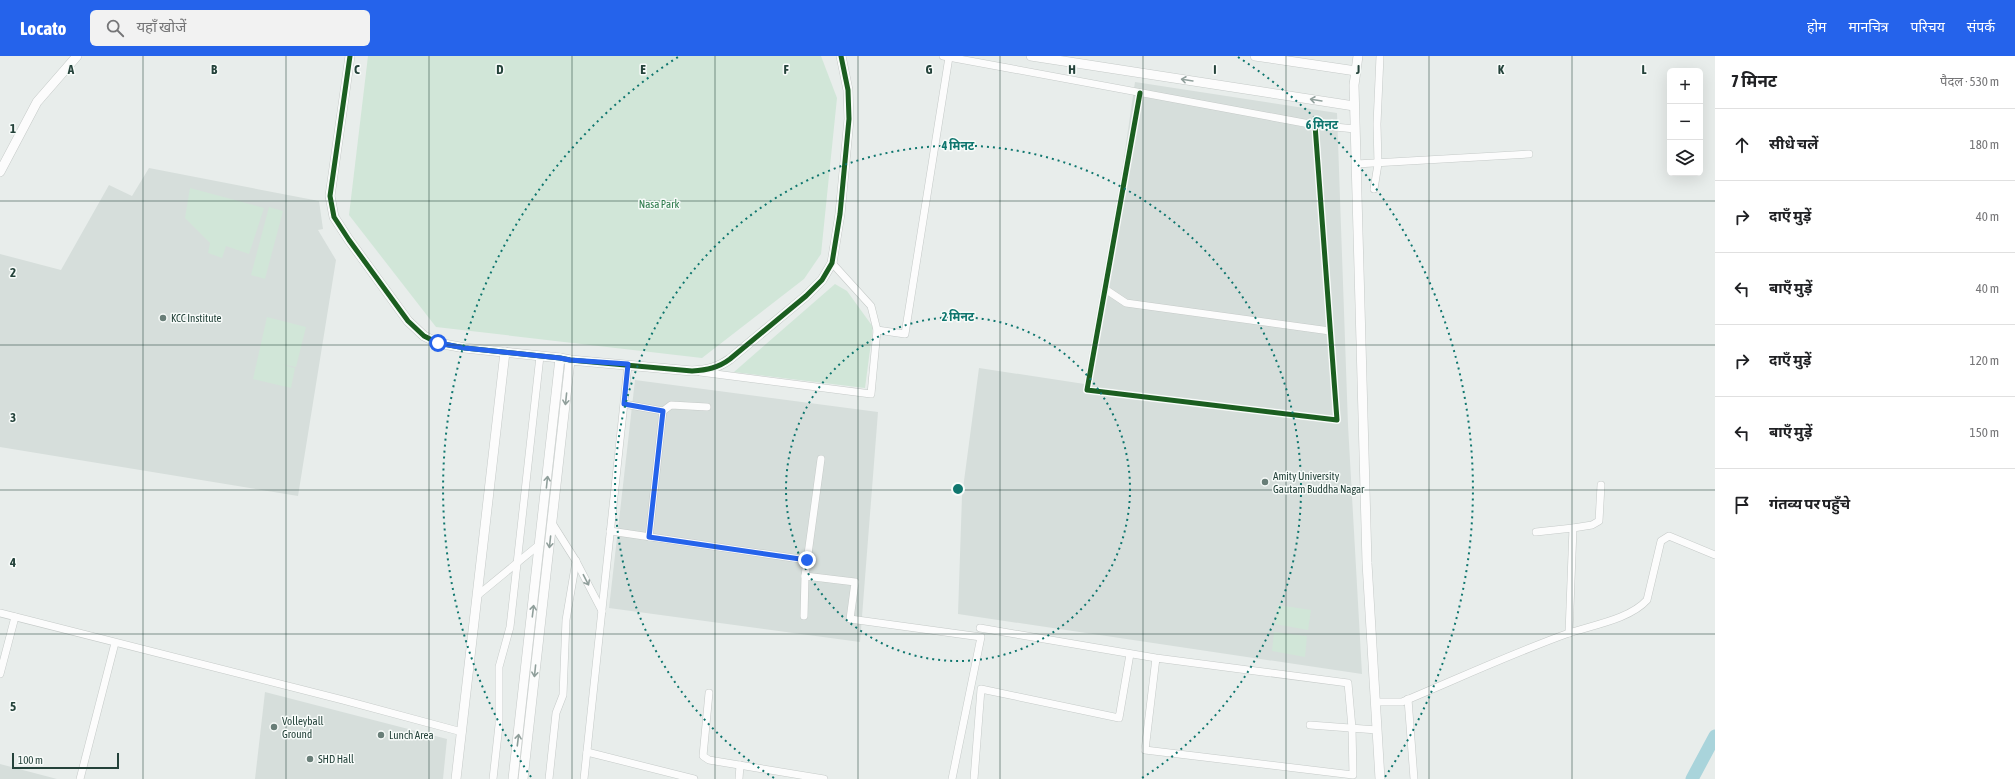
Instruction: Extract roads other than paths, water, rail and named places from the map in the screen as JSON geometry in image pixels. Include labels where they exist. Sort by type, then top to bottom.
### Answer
[{"type":"street","points":[[0,172],[37,102],[77,56]]},
{"type":"street","points":[[350,56],[330,196],[334,217],[408,321],[424,336],[438,343],[570,360],[628,364],[692,371],[872,394],[877,330],[871,306],[832,263]]},
{"type":"street","points":[[692,371],[710,370],[730,360],[806,296],[822,280],[832,263],[840,214],[849,119],[848,90],[841,56]]},
{"type":"street","points":[[1031,56],[1354,106]]},
{"type":"street","points":[[1255,56],[1356,72]]},
{"type":"street","points":[[1358,56],[1354,106],[1367,563],[1380,779]]},
{"type":"street","points":[[1374,189],[1378,164],[1377,124],[1380,56]]},
{"type":"street","points":[[877,330],[905,334],[946,57],[1315,125],[1355,129]]},
{"type":"street","points":[[1140,93],[1087,390],[1337,420],[1315,125]]},
{"type":"street","points":[[1356,164],[1378,164],[1529,154]]},
{"type":"street","points":[[1105,289],[1126,303],[1330,331]]},
{"type":"street","points":[[456,779],[505,352]]},
{"type":"street","points":[[493,779],[499,725],[499,668],[510,627],[540,356]]},
{"type":"street","points":[[513,779],[560,358]]},
{"type":"street","points":[[523,779],[570,360]]},
{"type":"street","points":[[584,779],[628,364]]},
{"type":"street","points":[[624,404],[663,411]]},
{"type":"street","points":[[649,537],[663,411],[670,405],[707,407]]},
{"type":"street","points":[[804,616],[805,576],[822,459]]},
{"type":"street","points":[[1536,532],[1592,525],[1599,521],[1602,485]]},
{"type":"street","points":[[552,523],[576,561],[602,611]]},
{"type":"street","points":[[1569,633],[1573,528]]},
{"type":"street","points":[[610,531],[807,560]]},
{"type":"street","points":[[1375,702],[1402,702],[1569,633],[1606,622],[1641,606],[1647,600],[1661,541],[1664,538],[1669,536],[1715,555]]},
{"type":"street","points":[[478,595],[540,544]]},
{"type":"street","points":[[549,779],[556,713],[563,695],[566,620],[576,561]]},
{"type":"street","points":[[805,576],[855,582],[850,619],[981,637],[952,779]]},
{"type":"street","points":[[0,613],[344,700],[462,732]]},
{"type":"street","points":[[0,674],[15,617]]},
{"type":"street","points":[[980,628],[1156,658],[1348,683],[1352,728],[1353,775],[1145,750],[1156,658]]},
{"type":"street","points":[[80,779],[115,643]]},
{"type":"street","points":[[974,779],[981,690],[1119,718],[1130,654]]},
{"type":"street","points":[[709,693],[703,756],[709,760],[824,779]]},
{"type":"street","points":[[1408,699],[1414,779]]},
{"type":"street","points":[[1310,725],[1377,730]]},
{"type":"street","points":[[587,752],[691,779]]},
{"type":"street","points":[[739,779],[740,765]]},
{"type":"waterway","points":[[1692,779],[1715,736]]},
{"type":"place","name":"KCC Institute","points":[[163,318]]},
{"type":"place","name":"Amity University Gautam Buddha Nagar","points":[[1265,482]]},
{"type":"place","name":"Volleyball Ground","points":[[274,727]]},
{"type":"place","name":"Lunch Area","points":[[381,735]]},
{"type":"place","name":"SHD Hall","points":[[310,759]]},
{"type":"park label","name":"Nasa Park","points":[[659,204]]}]
